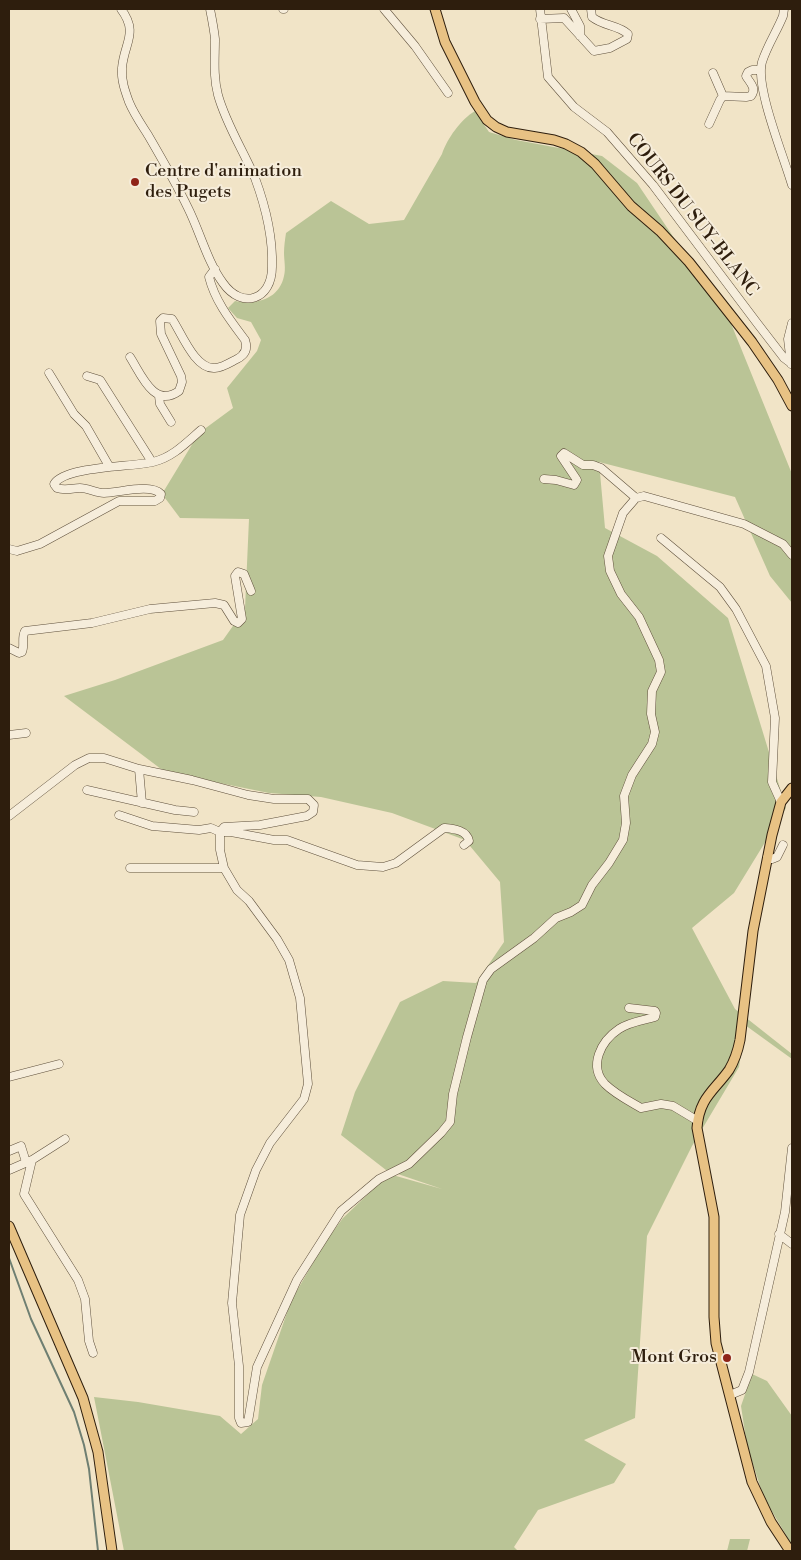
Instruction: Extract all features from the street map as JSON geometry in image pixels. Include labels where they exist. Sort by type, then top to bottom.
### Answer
[{"type":"main road","points":[[435,9],[448,47],[479,109],[487,120],[507,132],[554,140],[566,144],[581,152],[595,164],[631,206],[674,245],[697,272],[756,348],[781,384],[792,406]]},
{"type":"main road","points":[[790,1551],[771,1522],[752,1482],[715,1332],[714,1217],[699,1141],[698,1121],[704,1100],[729,1070],[737,1054],[753,931],[767,858],[781,802],[792,788]]},
{"type":"main road","points":[[9,1226],[83,1398],[98,1452],[112,1551]]},
{"type":"street","points":[[121,9],[130,22],[131,29],[122,67],[124,89],[133,111],[189,209],[222,282],[232,292],[240,296],[254,298],[261,296],[270,284],[272,252],[258,187],[226,116],[217,90],[210,9]]},
{"type":"street","points":[[384,9],[415,46],[448,93]]},
{"type":"street","name":"COURS DU SUY-BLANC","points":[[540,9],[548,77],[574,108],[607,132],[653,185],[784,358],[792,365]]},
{"type":"street","points":[[570,9],[580,26],[580,36]]},
{"type":"street","points":[[540,19],[564,18],[594,50],[610,48],[627,39],[628,34],[622,28],[596,21],[592,17],[591,9]]},
{"type":"street","points":[[784,9],[783,16],[765,53],[761,80],[792,185]]},
{"type":"street","points":[[723,96],[751,96],[754,92],[753,87],[746,76],[752,70],[761,70]]},
{"type":"street","points":[[713,73],[723,96]]},
{"type":"street","points":[[709,124],[723,96]]},
{"type":"street","points":[[130,357],[153,392],[159,396],[175,394],[181,387],[181,376],[161,334],[160,321],[163,318],[172,319],[189,350],[210,368],[219,368],[240,358],[247,350],[246,340],[216,298],[209,277],[215,269]]},
{"type":"street","points":[[792,323],[788,339],[792,365]]},
{"type":"street","points":[[48,373],[74,414],[86,426],[109,466]]},
{"type":"street","points":[[87,376],[100,380],[152,462]]},
{"type":"street","points":[[159,396],[160,404],[171,422]]},
{"type":"street","points":[[9,549],[17,551],[40,544],[119,501],[155,501],[160,498],[161,494],[158,490],[145,488],[102,493],[82,488],[63,490],[57,488],[54,484],[58,478],[68,474],[109,466],[152,462],[176,452],[201,430]]},
{"type":"street","points":[[544,479],[574,485],[577,480],[561,456],[564,454],[583,465],[593,465],[601,468],[636,498]]},
{"type":"street","points":[[9,816],[75,765],[89,758],[104,758],[139,769],[192,780],[248,795],[274,799],[308,799],[314,805],[313,812],[307,816],[260,825],[224,827],[220,832],[220,850],[224,868],[237,890],[249,901],[277,939],[288,960],[300,998],[308,1084],[304,1099],[270,1143],[256,1170],[240,1215],[232,1303],[239,1366],[239,1418],[241,1423],[248,1422],[257,1367],[297,1280],[341,1211],[379,1179],[409,1164],[450,1122],[453,1094],[483,980],[491,970],[534,938],[556,918],[582,905],[592,885],[610,863],[623,840],[626,823],[624,796],[632,775],[652,744],[655,732],[651,714],[652,691],[661,672],[659,660],[639,617],[621,594],[610,571],[608,556],[623,512],[636,498],[644,496],[744,524],[782,544],[792,555]]},
{"type":"street","points":[[662,538],[720,587],[736,609],[766,666],[775,718],[772,782],[781,802]]},
{"type":"street","points":[[9,648],[19,653],[22,652],[25,632],[92,623],[150,609],[215,603],[224,606],[234,621],[238,623],[242,619],[235,576],[238,572],[244,574],[251,591]]},
{"type":"street","points":[[9,735],[26,733]]},
{"type":"street","points":[[139,769],[142,803]]},
{"type":"street","points":[[87,790],[142,803],[194,812]]},
{"type":"street","points":[[119,815],[152,826],[199,830],[211,828],[220,832],[231,832],[274,840],[287,840],[357,865],[383,867],[396,863],[444,828],[463,832],[468,836],[469,841],[464,845]]},
{"type":"street","points":[[767,858],[774,859],[777,857],[783,845]]},
{"type":"street","points":[[130,868],[224,868]]},
{"type":"street","points":[[629,1008],[655,1011],[655,1017],[619,1029],[603,1044],[597,1056],[597,1070],[604,1084],[641,1108],[661,1104],[673,1106],[698,1121]]},
{"type":"street","points":[[9,1077],[59,1064]]},
{"type":"street","points":[[9,1170],[29,1161],[64,1139]]},
{"type":"street","points":[[9,1150],[21,1146],[29,1161],[24,1194],[78,1280],[85,1299],[89,1341],[94,1353]]},
{"type":"street","points":[[730,1395],[742,1390],[745,1384],[785,1212],[792,1148]]},
{"type":"street","points":[[779,1234],[792,1244]]},
{"type":"green space","points":[[475,111],[489,132],[516,140],[602,156],[637,183],[730,321],[792,474],[792,603],[770,576],[735,497],[599,462],[605,528],[657,556],[728,618],[786,808],[734,893],[692,928],[735,1009],[792,1054],[792,1059],[745,1025],[739,1067],[692,1146],[647,1236],[635,1418],[584,1440],[626,1464],[614,1483],[538,1510],[514,1547],[518,1551],[124,1551],[94,1397],[138,1402],[220,1416],[241,1434],[258,1419],[262,1385],[291,1301],[325,1242],[343,1218],[389,1174],[442,1189],[386,1170],[341,1135],[355,1092],[400,1002],[443,981],[476,983],[504,942],[500,882],[465,840],[392,813],[321,797],[269,793],[165,772],[64,696],[115,680],[223,640],[245,609],[249,519],[180,518],[162,494],[199,433],[233,408],[227,388],[257,351],[261,340],[251,322],[237,318],[228,308],[235,301],[258,301],[272,296],[277,291],[285,273],[284,250],[286,233],[331,201],[369,224],[404,220],[451,136],[460,124]]},
{"type":"green space","points":[[752,1374],[767,1381],[792,1416],[792,1545],[764,1498],[747,1446],[741,1406]]},
{"type":"green space","points":[[730,1539],[750,1539],[747,1551],[727,1551]]},
{"type":"waterway","points":[[9,1258],[31,1319],[74,1412],[89,1469],[98,1551]]},
{"type":"place","name":"Centre d'animation des Pugets","points":[[135,182]]},
{"type":"place","name":"Mont Gros","points":[[727,1358]]}]
